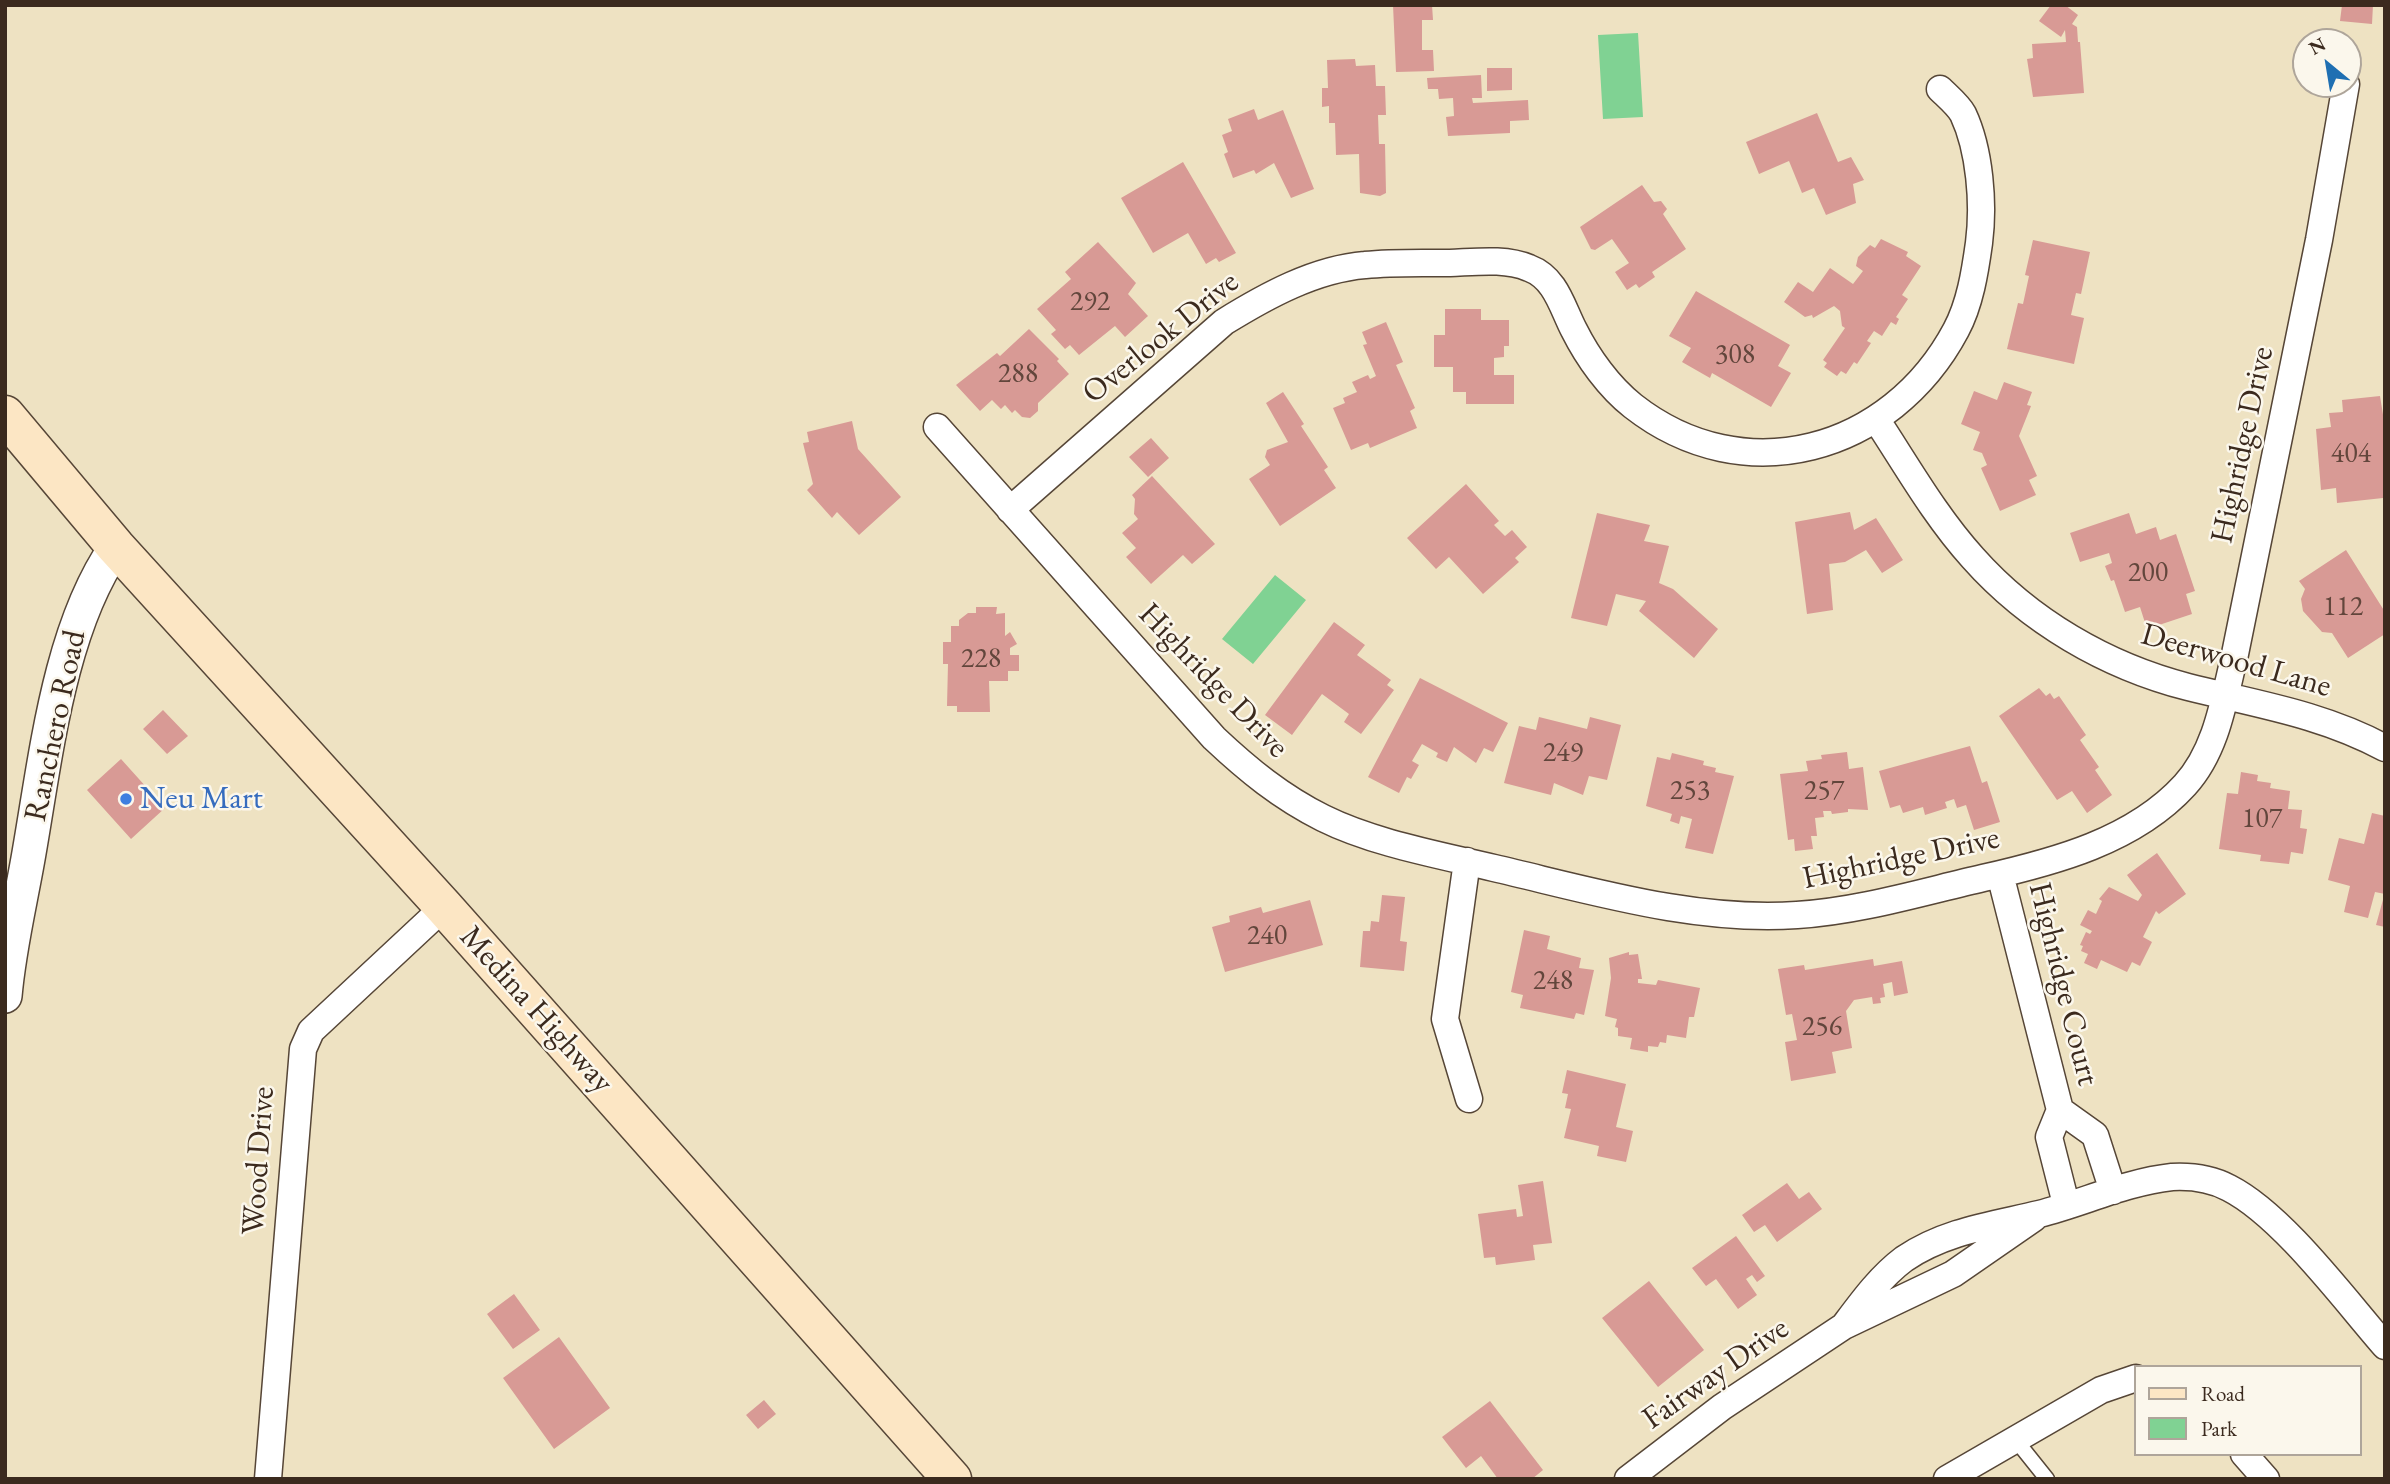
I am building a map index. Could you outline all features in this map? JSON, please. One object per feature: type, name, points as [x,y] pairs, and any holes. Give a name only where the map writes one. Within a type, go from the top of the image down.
[{"type":"main road","name":"Medina Highway","points":[[5,415],[116,547],[444,906],[952,1479]]},
{"type":"street","name":"Overlook Drive","points":[[1010,510],[1224,322],[1264,297],[1308,279],[1363,265],[1497,261],[1528,267],[1545,276],[1598,370],[1632,406],[1675,432],[1724,450],[1776,454],[1831,443],[1876,419],[1924,377],[1957,329],[1975,277],[1981,229],[1973,144],[1962,112],[1940,89]]},
{"type":"street","name":"Highridge Drive","points":[[937,427],[1214,738],[1264,785],[1325,819],[1391,842],[1665,906],[1731,915],[1797,915],[1856,908],[2000,874],[2096,845],[2125,832],[2151,813],[2184,786],[2204,760],[2225,695],[2319,240],[2344,98]]},
{"type":"street","name":"Deerwood Lane","points":[[1876,419],[1941,517],[1972,557],[2009,594],[2053,628],[2104,656],[2187,687],[2305,714],[2385,748]]},
{"type":"street","name":"Ranchero Road","points":[[5,996],[44,766],[72,637],[96,575],[116,547]]},
{"type":"street","points":[[1467,861],[1445,1019],[1469,1099]]},
{"type":"street","name":"Highridge Court","points":[[2000,874],[2060,1110],[2049,1137],[2066,1204]]},
{"type":"street","name":"Wood Drive","points":[[268,1479],[303,1049],[311,1031],[444,906]]},
{"type":"street","name":"Highridge Court","points":[[2060,1110],[2095,1135],[2113,1191]]},
{"type":"street","name":"Fairway Drive","points":[[1844,1326],[1865,1297],[1905,1259],[1932,1244],[1985,1223],[2041,1213],[2113,1191],[2172,1177],[2203,1178],[2228,1187],[2276,1223],[2385,1346]]},
{"type":"street","name":"Fairway Drive","points":[[1628,1479],[1722,1407],[1844,1326],[1953,1274],[2041,1213]]},
{"type":"street","points":[[1947,1479],[2101,1390],[2134,1379]]},
{"type":"street","points":[[2247,1456],[2266,1479]]},
{"type":"lane","points":[[2015,1440],[2047,1479]]},
{"type":"green space","points":[[1638,33],[1643,117],[1603,119],[1598,35]]},
{"type":"green space","points":[[1275,575],[1306,600],[1253,664],[1222,639]]},
{"type":"building","points":[[1393,5],[1432,5],[1433,20],[1422,20],[1422,50],[1433,50],[1434,71],[1396,72]]},
{"type":"building","points":[[2051,5],[2065,5],[2078,15],[2072,24],[2077,27],[2080,42],[2084,93],[2033,97],[2027,59],[2033,58],[2032,44],[2066,42],[2065,30],[2061,37],[2039,21]]},
{"type":"building","points":[[2342,5],[2373,5],[2372,24],[2340,21]]},
{"type":"building","points":[[1355,59],[1356,66],[1375,65],[1376,86],[1385,86],[1386,115],[1378,115],[1379,144],[1385,144],[1386,193],[1380,196],[1360,193],[1359,154],[1336,155],[1335,123],[1329,123],[1329,106],[1322,107],[1322,88],[1328,88],[1327,60]]},
{"type":"building","points":[[1487,68],[1512,68],[1512,90],[1487,91]]},
{"type":"building","points":[[1481,75],[1482,98],[1472,98],[1473,103],[1528,100],[1529,120],[1510,121],[1510,133],[1448,136],[1446,117],[1454,116],[1453,98],[1439,99],[1438,89],[1428,89],[1427,78]]},
{"type":"building","points":[[1254,109],[1258,120],[1283,110],[1314,189],[1291,198],[1274,163],[1256,174],[1254,170],[1233,178],[1224,154],[1228,152],[1222,135],[1232,131],[1228,119]]},
{"type":"building","points":[[1817,113],[1838,162],[1851,157],[1864,180],[1853,184],[1856,203],[1826,215],[1814,188],[1802,193],[1789,161],[1759,174],[1746,142]]},
{"type":"building","points":[[1183,162],[1236,253],[1219,262],[1216,258],[1206,264],[1188,233],[1153,253],[1121,198]]},
{"type":"building","points":[[1642,185],[1654,202],[1661,201],[1667,209],[1663,214],[1686,249],[1652,272],[1655,277],[1639,288],[1636,284],[1627,290],[1615,272],[1629,263],[1612,239],[1595,250],[1591,249],[1580,227]]},
{"type":"building","points":[[1881,239],[1908,252],[1906,256],[1921,266],[1902,295],[1908,299],[1896,317],[1899,319],[1896,325],[1891,322],[1882,336],[1874,331],[1867,341],[1871,343],[1857,364],[1854,362],[1846,374],[1841,371],[1837,376],[1824,367],[1827,363],[1823,360],[1845,328],[1842,326],[1840,311],[1834,306],[1813,318],[1812,315],[1805,317],[1784,302],[1798,282],[1813,292],[1830,268],[1853,284],[1863,271],[1856,266],[1858,257],[1870,245],[1875,248]]},
{"type":"building","points":[[2033,240],[2090,252],[2081,294],[2076,293],[2071,315],[2084,318],[2074,364],[2007,349],[2018,303],[2023,304],[2029,276],[2025,275]]},
{"type":"building","points":[[1098,242],[1136,283],[1128,294],[1148,316],[1125,337],[1115,326],[1079,355],[1070,345],[1065,349],[1051,334],[1056,330],[1037,309],[1071,279],[1065,272]]},
{"type":"building","points":[[1696,291],[1790,345],[1778,366],[1791,373],[1771,407],[1712,373],[1710,378],[1682,362],[1691,348],[1669,336]]},
{"type":"building","points":[[1445,309],[1481,309],[1481,320],[1509,320],[1509,346],[1504,346],[1504,357],[1494,358],[1494,375],[1514,375],[1514,404],[1466,404],[1466,392],[1453,392],[1453,367],[1434,367],[1434,335],[1445,335]]},
{"type":"building","points":[[1386,322],[1403,362],[1396,365],[1415,408],[1410,411],[1417,428],[1370,448],[1368,443],[1351,450],[1333,408],[1345,403],[1343,398],[1357,392],[1352,382],[1368,375],[1370,379],[1376,376],[1363,345],[1367,344],[1362,332]]},
{"type":"building","points":[[1029,329],[1059,359],[1057,361],[1069,374],[1038,403],[1038,411],[1030,418],[1022,417],[1015,410],[1012,413],[1005,405],[1001,409],[992,400],[980,411],[956,385],[997,353],[1000,356]]},
{"type":"building","points":[[2004,382],[2032,392],[2027,405],[2031,406],[2019,436],[2037,476],[2029,480],[2036,495],[2000,511],[1981,468],[1987,465],[1982,453],[1973,450],[1980,432],[1961,424],[1974,391],[1997,400]]},
{"type":"building","points":[[1283,392],[1328,467],[1324,470],[1336,488],[1280,526],[1249,479],[1270,465],[1265,457],[1267,450],[1288,442],[1266,403]]},
{"type":"building","points":[[2380,396],[2385,427],[2383,498],[2337,503],[2336,488],[2321,490],[2316,429],[2331,427],[2329,413],[2343,412],[2342,400]]},
{"type":"building","points":[[852,421],[858,449],[901,497],[859,535],[837,512],[832,518],[807,490],[813,484],[803,443],[809,442],[807,432]]},
{"type":"building","points":[[1151,438],[1169,458],[1148,477],[1129,457]]},
{"type":"building","points":[[1152,476],[1215,544],[1192,564],[1183,555],[1151,584],[1126,557],[1136,548],[1122,533],[1138,519],[1134,514],[1135,499],[1132,495]]},
{"type":"building","points":[[1466,484],[1499,521],[1494,525],[1505,536],[1512,530],[1527,547],[1515,558],[1519,562],[1483,594],[1449,557],[1436,569],[1407,538]]},
{"type":"building","points":[[1850,512],[1854,530],[1876,518],[1903,560],[1882,573],[1866,550],[1845,562],[1829,564],[1833,610],[1807,614],[1795,522]]},
{"type":"building","points":[[1597,513],[1650,525],[1644,541],[1669,546],[1659,583],[1673,589],[1718,629],[1694,658],[1639,611],[1646,601],[1616,594],[1607,626],[1571,618]]},
{"type":"building","points":[[2129,513],[2136,534],[2156,527],[2160,540],[2176,534],[2195,591],[2186,594],[2192,614],[2147,629],[2140,607],[2125,612],[2114,580],[2111,581],[2105,566],[2112,563],[2109,553],[2080,562],[2070,533]]},
{"type":"building","points":[[2346,550],[2385,612],[2385,634],[2348,658],[2332,633],[2322,632],[2303,611],[2301,599],[2305,589],[2299,581]]},
{"type":"building","points":[[976,607],[997,607],[996,614],[1005,613],[1005,636],[1010,632],[1017,644],[1010,648],[1010,655],[1019,655],[1019,671],[1008,671],[1008,681],[989,681],[990,712],[957,712],[957,706],[947,706],[948,664],[943,664],[943,642],[951,642],[951,626],[959,626],[959,620],[968,613],[976,613]]},
{"type":"building","points":[[1334,622],[1365,645],[1357,655],[1391,680],[1387,685],[1394,690],[1361,734],[1344,722],[1349,714],[1322,694],[1292,735],[1265,715]]},
{"type":"building","points":[[1420,678],[1508,723],[1493,752],[1484,748],[1476,763],[1454,747],[1447,762],[1436,757],[1438,753],[1422,744],[1412,761],[1419,765],[1411,779],[1407,777],[1399,793],[1368,777]]},
{"type":"building","points":[[2039,688],[2046,696],[2050,693],[2054,699],[2059,696],[2086,735],[2080,740],[2099,767],[2095,770],[2112,795],[2087,813],[2072,791],[2057,800],[1999,716]]},
{"type":"building","points":[[163,710],[188,736],[167,754],[143,729]]},
{"type":"building","points":[[1539,717],[1587,729],[1590,717],[1621,725],[1607,780],[1589,776],[1583,795],[1554,783],[1551,795],[1504,783],[1519,726],[1536,730]]},
{"type":"building","points":[[1970,746],[1982,783],[1987,781],[2000,822],[1974,830],[1966,805],[1957,808],[1954,799],[1945,802],[1947,808],[1925,815],[1923,807],[1903,813],[1900,805],[1890,808],[1879,771]]},
{"type":"building","points":[[1847,752],[1849,769],[1863,767],[1868,810],[1848,809],[1848,812],[1832,814],[1831,811],[1823,811],[1824,817],[1815,818],[1817,836],[1811,836],[1813,849],[1795,851],[1794,839],[1788,840],[1780,774],[1808,771],[1806,761],[1822,759],[1821,755]]},
{"type":"building","points":[[1672,753],[1704,761],[1703,765],[1716,768],[1715,772],[1734,776],[1713,854],[1685,848],[1692,819],[1681,816],[1679,824],[1670,821],[1672,814],[1646,806],[1657,757],[1670,760]]},
{"type":"building","name":"Neu Mart","points":[[121,759],[165,808],[131,839],[87,790]]},
{"type":"building","points":[[2241,772],[2258,775],[2257,781],[2271,783],[2270,788],[2290,791],[2288,809],[2302,810],[2300,828],[2307,829],[2303,854],[2291,852],[2289,864],[2260,861],[2261,855],[2219,849],[2227,793],[2238,794]]},
{"type":"building","points":[[2372,813],[2385,816],[2385,894],[2375,892],[2368,918],[2344,912],[2350,886],[2328,880],[2339,838],[2364,844]]},
{"type":"building","points":[[2157,853],[2186,894],[2159,914],[2156,911],[2143,937],[2152,942],[2140,966],[2132,962],[2127,972],[2101,960],[2097,969],[2084,963],[2088,954],[2081,951],[2083,946],[2080,945],[2086,932],[2090,934],[2092,931],[2080,925],[2088,910],[2096,914],[2102,901],[2099,899],[2109,887],[2138,901],[2142,895],[2127,875]]},
{"type":"building","points":[[1382,895],[1405,897],[1400,941],[1407,942],[1404,971],[1360,967],[1363,931],[1370,931],[1371,921],[1379,922]]},
{"type":"building","points":[[2385,896],[2385,927],[2376,925]]},
{"type":"building","points":[[1310,900],[1323,945],[1225,972],[1212,927],[1230,922],[1229,916],[1261,907],[1263,913]]},
{"type":"building","points":[[1524,930],[1550,936],[1547,949],[1581,958],[1579,968],[1594,970],[1584,1015],[1576,1013],[1574,1019],[1520,1008],[1523,995],[1511,992]]},
{"type":"building","points":[[1629,952],[1629,955],[1638,954],[1642,979],[1638,979],[1638,983],[1656,985],[1658,980],[1700,988],[1694,1017],[1689,1017],[1686,1038],[1667,1035],[1666,1043],[1660,1042],[1658,1047],[1648,1046],[1648,1052],[1630,1049],[1632,1038],[1618,1036],[1618,1028],[1615,1027],[1617,1019],[1605,1016],[1611,978],[1609,958]]},
{"type":"building","points":[[1873,959],[1874,966],[1902,961],[1908,993],[1894,996],[1892,982],[1883,984],[1885,997],[1880,998],[1881,1003],[1873,1004],[1872,997],[1854,1000],[1846,1011],[1852,1048],[1832,1052],[1836,1073],[1791,1081],[1785,1042],[1797,1040],[1792,1014],[1786,1015],[1778,969],[1804,965],[1805,970]]},
{"type":"building","points":[[1567,1070],[1626,1084],[1616,1127],[1633,1131],[1626,1162],[1597,1156],[1599,1146],[1564,1138],[1571,1109],[1565,1108],[1568,1094],[1562,1093]]},
{"type":"building","points":[[1543,1181],[1552,1243],[1533,1245],[1535,1260],[1496,1265],[1495,1257],[1484,1258],[1478,1214],[1516,1209],[1517,1217],[1523,1216],[1518,1185]]},
{"type":"building","points":[[1787,1183],[1799,1199],[1809,1192],[1822,1209],[1777,1242],[1765,1225],[1754,1232],[1742,1215]]},
{"type":"building","points":[[1736,1236],[1765,1276],[1757,1282],[1752,1275],[1746,1279],[1757,1295],[1738,1309],[1716,1279],[1706,1286],[1692,1268]]},
{"type":"building","points":[[1649,1281],[1704,1350],[1658,1387],[1602,1318]]},
{"type":"building","points":[[514,1294],[540,1330],[513,1349],[487,1314]]},
{"type":"building","points":[[559,1337],[610,1408],[554,1449],[503,1378]]},
{"type":"building","points":[[764,1400],[776,1414],[758,1429],[746,1415]]},
{"type":"building","points":[[1490,1401],[1543,1470],[1532,1479],[1498,1479],[1481,1456],[1466,1468],[1442,1437]]},
{"type":"place","name":"Neu Mart","points":[[126,799]]}]
